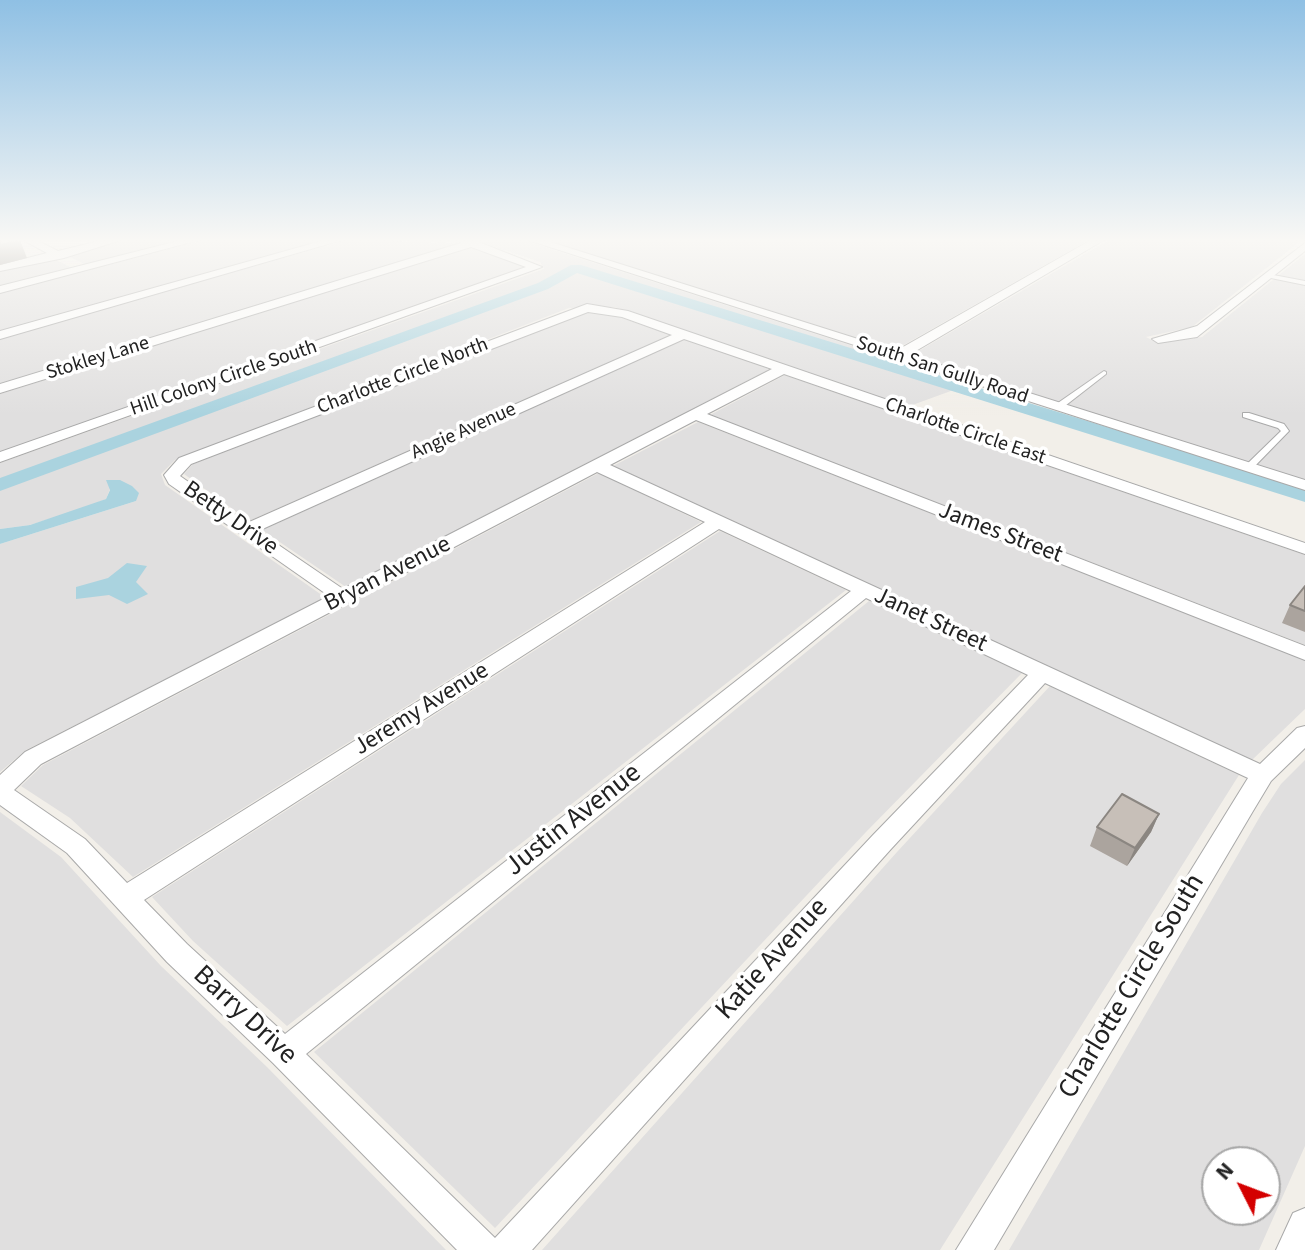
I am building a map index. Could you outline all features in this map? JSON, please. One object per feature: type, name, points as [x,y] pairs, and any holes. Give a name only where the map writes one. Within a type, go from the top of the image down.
[{"type":"street","points":[[0,335],[130,298]]},
{"type":"street","name":"Stokley Lane","points":[[0,389],[286,298]]},
{"type":"street","name":"Hill Colony Circle South","points":[[0,457],[448,298]]},
{"type":"street","name":"South San Gully Road","points":[[716,298],[1305,485]]},
{"type":"street","points":[[897,356],[997,298]]},
{"type":"street","points":[[1158,339],[1193,334],[1239,298]]},
{"type":"street","name":"Charlotte Circle North","points":[[273,427],[575,310],[599,308],[624,314]]},
{"type":"street","name":"Charlotte Circle East","points":[[624,314],[1305,549]]},
{"type":"street","name":"Angie Avenue","points":[[245,530],[683,335]]},
{"type":"street","name":"Bryan Avenue","points":[[0,790],[33,758],[783,369]]},
{"type":"street","name":"James Street","points":[[696,415],[1305,653]]},
{"type":"street","name":"Betty Drive","points":[[273,427],[185,461],[172,475],[175,481],[344,598]]},
{"type":"street","name":"Janet Street","points":[[598,466],[1263,775]]},
{"type":"street","name":"Jeremy Avenue","points":[[126,897],[718,522]]},
{"type":"street","name":"Justin Avenue","points":[[284,1053],[864,590]]},
{"type":"street","name":"Katie Avenue","points":[[508,1250],[882,842],[1042,673]]},
{"type":"street","name":"Charlotte Circle South","points":[[974,1250],[1263,775],[1305,734]]},
{"type":"street","name":"Barry Drive","points":[[0,790],[55,828],[126,897],[177,953],[284,1053],[482,1250]]},
{"type":"street","points":[[1294,1250],[1305,1225]]},
{"type":"lane","points":[[1058,407],[1104,373]]},
{"type":"lane","points":[[1246,415],[1281,426],[1285,431],[1248,468]]},
{"type":"shaded area","points":[[0,298],[117,298],[0,331]]},
{"type":"shaded area","points":[[140,298],[282,298],[0,385],[0,338]]},
{"type":"shaded area","points":[[304,298],[444,298],[0,452],[0,394]]},
{"type":"shaded area","points":[[462,298],[705,298],[1006,395],[970,384],[907,407],[614,307],[569,308],[175,460],[161,474],[165,485],[326,598],[26,750],[0,772],[0,544],[136,501],[110,489],[106,499],[87,507],[30,525],[0,529],[0,463]]},
{"type":"shaded area","points":[[727,298],[986,298],[893,351]]},
{"type":"shaded area","points":[[1009,298],[1228,298],[1192,327],[1146,337],[1158,343],[1202,337],[1250,298],[1305,298],[1305,480],[910,356]]},
{"type":"shaded area","points":[[590,311],[605,312],[671,335],[249,521],[184,474],[193,464]]},
{"type":"shaded area","points":[[685,339],[770,369],[346,587],[262,530]]},
{"type":"shaded area","points":[[785,375],[1305,555],[1305,645],[710,415]]},
{"type":"shaded area","points":[[698,422],[1305,660],[1305,709],[1252,760],[613,466]]},
{"type":"shaded area","points":[[599,473],[701,522],[133,877],[70,818],[21,786],[43,765]]},
{"type":"shaded area","points":[[720,531],[846,590],[287,1026],[193,941],[152,897]]},
{"type":"shaded area","points":[[869,601],[1022,673],[866,832],[495,1228],[314,1052]]},
{"type":"shaded area","points":[[1050,686],[1239,775],[940,1250],[542,1250],[897,852]]},
{"type":"shaded area","points":[[1305,760],[1305,1146],[1281,1200],[1281,1146],[1201,1146],[1201,1226],[1270,1226],[1259,1250],[1009,1250],[1281,784]]},
{"type":"shaded area","points":[[0,812],[61,857],[161,966],[267,1067],[446,1250],[0,1250]]},
{"type":"water","points":[[106,480],[120,480],[132,486],[139,493],[136,501],[0,544],[0,529],[30,525],[106,499],[110,490]]},
{"type":"water","points":[[127,563],[147,566],[136,582],[148,594],[127,604],[109,595],[76,599],[76,587],[108,578]]},
{"type":"building","points":[[1305,586],[1305,611],[1290,605]]},
{"type":"building","points":[[1122,794],[1159,814],[1135,848],[1097,827]]},
{"type":"waterway","points":[[0,485],[509,298]]},
{"type":"waterway","points":[[673,298],[1305,495]]}]
